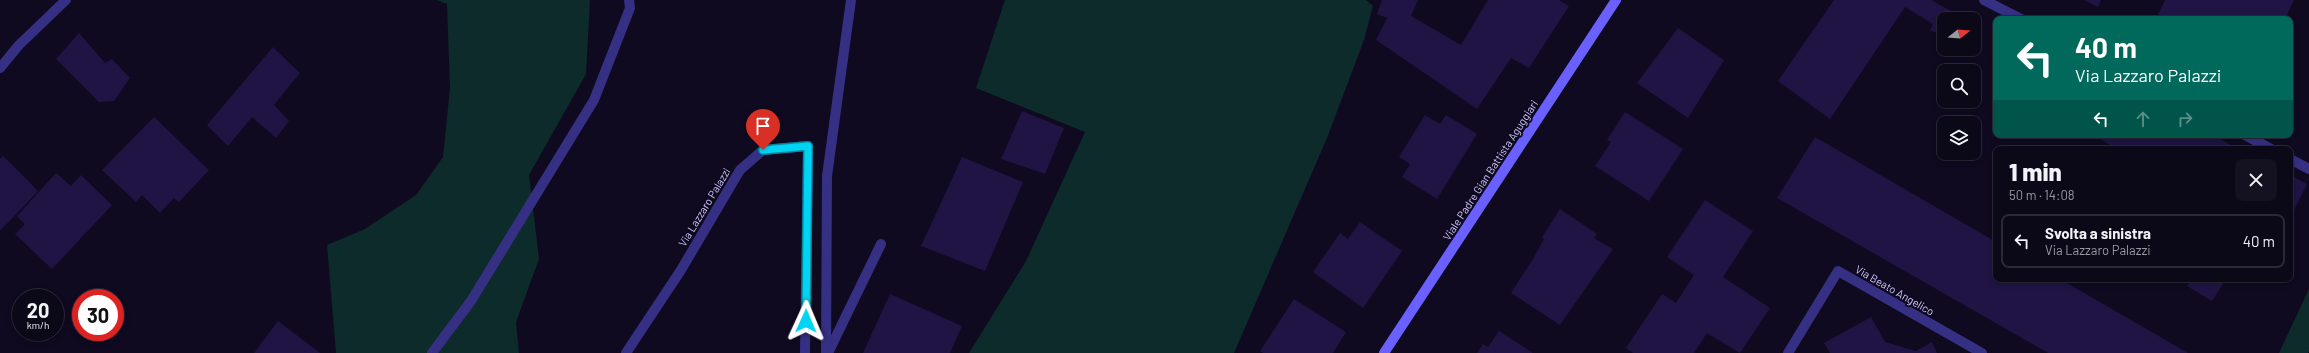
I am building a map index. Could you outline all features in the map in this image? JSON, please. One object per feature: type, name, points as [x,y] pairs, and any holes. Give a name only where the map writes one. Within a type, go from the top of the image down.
[{"type":"main road","name":"Viale Padre Gian Battista Aguggiari","points":[[1384,353],[1616,0]]},
{"type":"street","points":[[0,68],[19,45],[66,0]]},
{"type":"street","points":[[432,353],[471,301],[594,100],[630,8],[628,0]]},
{"type":"street","points":[[827,353],[827,176],[851,0]]},
{"type":"street","points":[[1984,0],[2015,16]]},
{"type":"street","points":[[2251,138],[2265,146]]},
{"type":"street","name":"Via Lazzaro Palazzi","points":[[626,353],[681,270],[740,170],[763,150],[808,146],[805,353]]},
{"type":"street","points":[[2293,161],[2309,169]]},
{"type":"street","points":[[827,353],[881,244]]},
{"type":"street","name":"Via Beato Angelico","points":[[1788,353],[1838,272],[1982,353]]},
{"type":"green space","points":[[437,0],[590,0],[586,74],[529,175],[539,259],[516,322],[519,353],[336,353],[327,245],[365,229],[416,195],[443,157],[450,88],[447,4]]},
{"type":"green space","points":[[1005,0],[1366,0],[1373,6],[1364,40],[1327,138],[1234,353],[969,353],[1026,261],[1085,132],[976,88]]},
{"type":"green space","points":[[2309,289],[2309,351],[2308,353],[2279,353]]},
{"type":"building","points":[[1382,0],[1418,0],[1411,16],[1461,45],[1488,0],[1559,0],[1569,6],[1529,68],[1511,58],[1477,109],[1376,40],[1387,18],[1377,14]]},
{"type":"building","points":[[1834,0],[1931,0],[1953,12],[1937,12],[1937,33],[1930,30],[1933,24],[1905,7],[1830,119],[1778,81]]},
{"type":"building","points":[[2084,0],[2101,0],[2098,7]]},
{"type":"building","points":[[2165,0],[2294,0],[2286,16],[2157,16]]},
{"type":"building","points":[[1678,28],[1724,60],[1688,118],[1637,83]]},
{"type":"building","points":[[79,33],[105,63],[112,59],[130,78],[114,101],[99,102],[56,59]]},
{"type":"building","points":[[273,47],[300,73],[274,105],[289,121],[276,138],[252,117],[228,146],[207,125]]},
{"type":"building","points":[[1022,111],[1064,128],[1045,174],[1001,159]]},
{"type":"building","points":[[1625,112],[1683,149],[1649,201],[1595,166],[1611,142],[1607,140]]},
{"type":"building","points":[[1425,115],[1440,124],[1446,115],[1477,134],[1437,199],[1402,177],[1410,164],[1399,157]]},
{"type":"building","points":[[154,117],[209,170],[179,202],[174,198],[160,213],[142,195],[136,202],[102,170]]},
{"type":"building","points":[[1815,137],[1993,240],[1993,282],[2065,282],[2188,353],[2048,353],[1777,198]]},
{"type":"building","points":[[2098,138],[2218,138],[2233,146],[2112,146]]},
{"type":"building","points":[[3,156],[38,191],[0,231],[0,159]]},
{"type":"building","points":[[962,157],[1023,182],[985,271],[921,246]]},
{"type":"building","points":[[56,173],[71,186],[81,175],[112,205],[52,269],[15,234],[25,224],[17,216]]},
{"type":"building","points":[[2293,177],[2307,184],[2293,212]]},
{"type":"building","points":[[1705,200],[1753,231],[1723,277],[1770,308],[1740,353],[1707,333],[1694,353],[1633,353],[1626,348],[1662,294],[1676,303],[1694,275],[1667,257]]},
{"type":"building","points":[[1560,209],[1597,234],[1594,238],[1613,249],[1560,325],[1511,293],[1533,259],[1544,239],[1542,237]]},
{"type":"building","points":[[1360,222],[1402,251],[1363,308],[1313,272],[1340,233],[1348,239]]},
{"type":"building","points":[[2190,282],[2224,282],[2212,301],[2187,286]]},
{"type":"building","points":[[890,294],[962,326],[950,353],[863,353]]},
{"type":"building","points":[[1294,299],[1346,332],[1333,353],[1263,353],[1260,351]]},
{"type":"building","points":[[1871,317],[1885,342],[1916,351],[1932,342],[1937,353],[1830,353],[1824,343]]},
{"type":"building","points":[[278,321],[320,353],[254,353]]},
{"type":"building","points":[[1499,331],[1533,353],[1477,353],[1483,344],[1488,347]]},
{"type":"route","points":[[763,150],[808,146],[806,321]]}]
